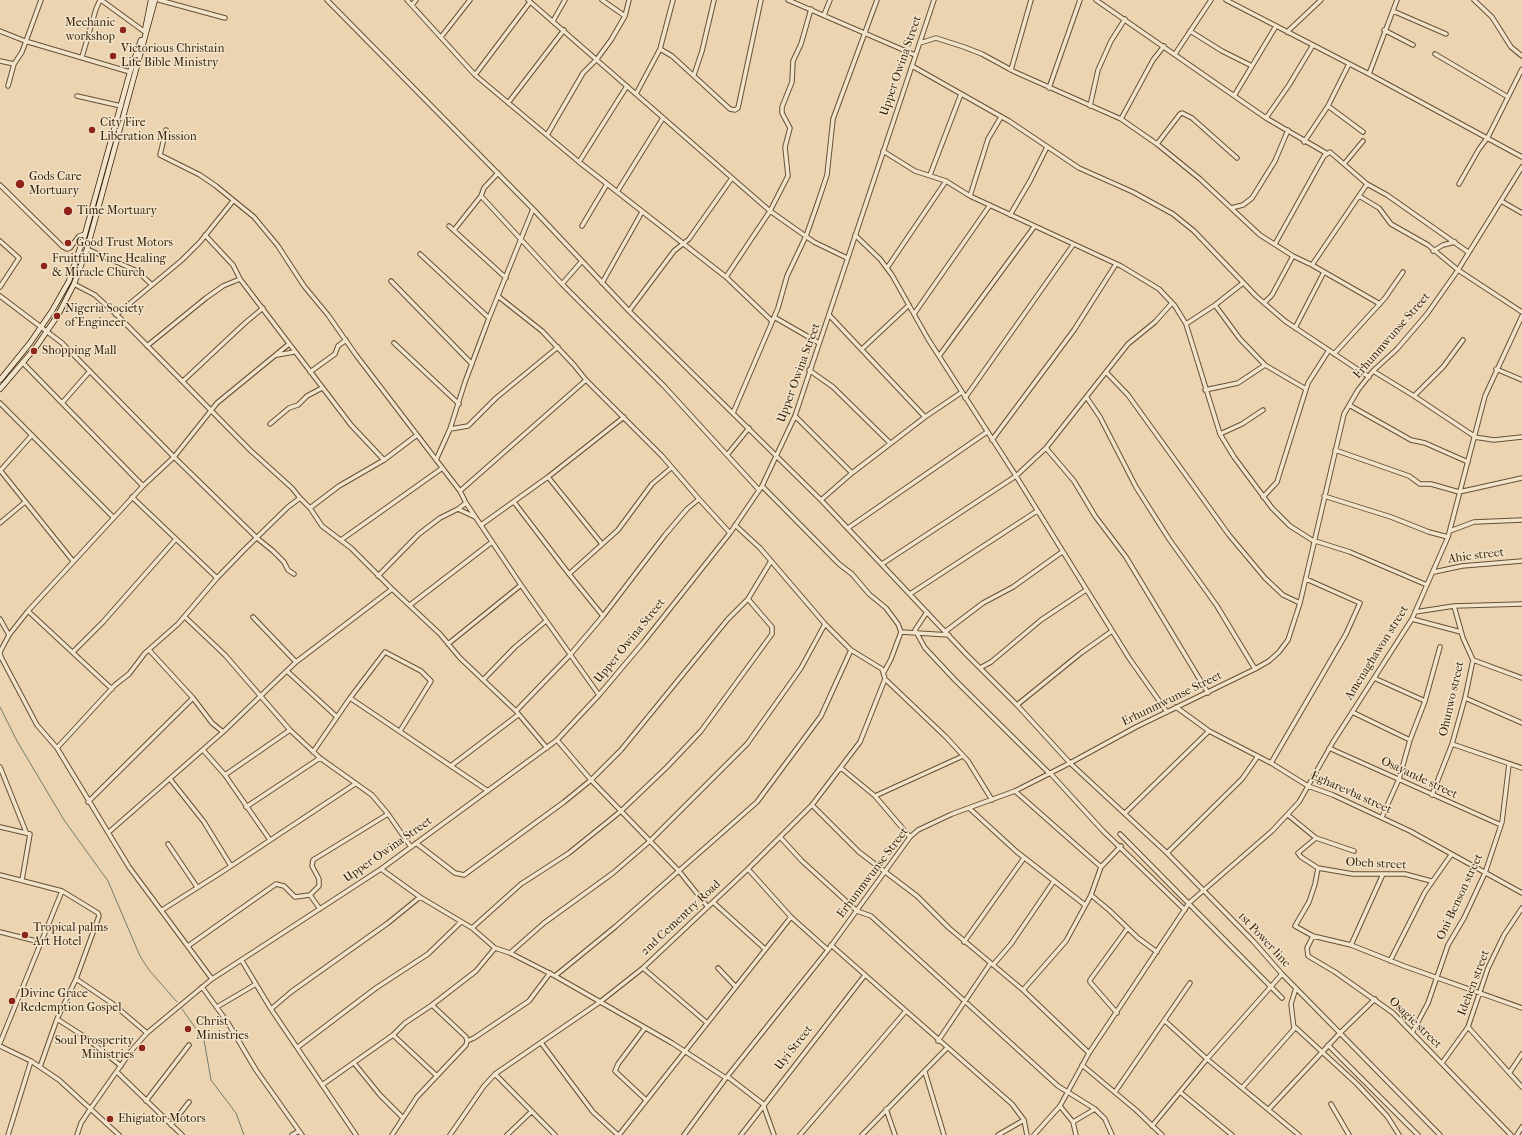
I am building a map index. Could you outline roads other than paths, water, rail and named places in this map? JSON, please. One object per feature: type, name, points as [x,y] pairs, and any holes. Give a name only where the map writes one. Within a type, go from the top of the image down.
[{"type":"main road","points":[[0,380],[18,359],[41,327],[69,281],[85,234],[130,72],[145,32],[145,23],[151,0]]},
{"type":"main road","points":[[0,389],[24,363],[47,331],[58,315],[74,284],[87,249],[155,0]]},
{"type":"street","points":[[8,86],[14,64],[22,52],[41,0]]},
{"type":"street","points":[[82,57],[96,9],[101,0],[145,32]]},
{"type":"street","points":[[159,0],[226,18]]},
{"type":"street","name":"1st Power line","points":[[327,0],[533,209],[629,311],[777,455],[821,500],[1017,705],[1070,763],[1167,854],[1440,1135]]},
{"type":"street","points":[[407,0],[475,75],[508,104],[682,244],[726,277],[773,319],[818,343]]},
{"type":"street","points":[[412,5],[416,0]]},
{"type":"street","points":[[440,37],[470,0]]},
{"type":"street","points":[[553,21],[565,0]]},
{"type":"street","points":[[602,0],[624,16]]},
{"type":"street","points":[[546,135],[583,73],[597,59],[611,40],[624,16],[629,0]]},
{"type":"street","points":[[636,94],[647,77],[660,49],[673,0]]},
{"type":"street","points":[[694,75],[702,51],[714,0]]},
{"type":"street","points":[[660,49],[672,56],[730,109],[735,110],[738,108],[761,0]]},
{"type":"street","points":[[788,0],[915,55]]},
{"type":"street","points":[[824,15],[830,0]]},
{"type":"street","points":[[734,413],[773,319],[787,276],[806,236],[827,175],[833,119],[877,0]]},
{"type":"street","name":"Upper Owina Street","points":[[77,1135],[81,1123],[91,1108],[147,1033],[202,987],[381,869],[557,740],[599,695],[730,533],[734,525],[761,488],[795,416],[818,343],[830,316],[847,258],[934,0]]},
{"type":"street","points":[[1011,70],[1031,0]]},
{"type":"street","points":[[1049,88],[1080,0]]},
{"type":"street","points":[[1096,0],[1266,118],[1288,130],[1304,142],[1326,153],[1332,153],[1367,184],[1468,252]]},
{"type":"street","points":[[1175,54],[1211,0]]},
{"type":"street","points":[[1226,0],[1488,137],[1522,157]]},
{"type":"street","points":[[1235,5],[1237,0]]},
{"type":"street","points":[[1313,0],[1317,4]]},
{"type":"street","points":[[1287,32],[1321,0]]},
{"type":"street","points":[[1369,74],[1384,30],[1397,0]]},
{"type":"street","points":[[1474,0],[1492,17],[1511,47],[1522,56]]},
{"type":"street","points":[[475,75],[529,1],[770,211],[806,236],[847,258]]},
{"type":"street","points":[[726,277],[770,211],[788,176],[785,147],[790,128],[782,113],[782,107],[792,82],[793,61],[801,44],[811,9]]},
{"type":"street","points":[[1393,11],[1446,34]]},
{"type":"street","points":[[1090,106],[1098,70],[1111,41],[1124,19]]},
{"type":"street","points":[[1234,96],[1276,26]]},
{"type":"street","points":[[508,104],[564,30]]},
{"type":"street","points":[[1384,30],[1413,45]]},
{"type":"street","points":[[0,31],[25,41],[130,72]]},
{"type":"street","points":[[1190,31],[1222,51],[1252,66]]},
{"type":"street","points":[[919,43],[936,38],[945,40],[982,54],[1049,88],[1121,119],[1158,144],[1200,179],[1260,235],[1293,256],[1312,265],[1380,304]]},
{"type":"street","points":[[1266,118],[1290,85],[1313,45]]},
{"type":"street","points":[[1121,119],[1153,60],[1164,46]]},
{"type":"street","points":[[1435,54],[1508,97]]},
{"type":"street","points":[[0,61],[14,64]]},
{"type":"street","points":[[1304,142],[1328,106],[1349,64]]},
{"type":"street","points":[[912,66],[1002,117],[1079,168],[1133,192],[1173,214],[1194,231],[1264,303],[1295,328],[1369,376]]},
{"type":"street","points":[[1459,184],[1479,149],[1488,137],[1522,69]]},
{"type":"street","points":[[579,162],[627,86]]},
{"type":"street","points":[[930,175],[961,94]]},
{"type":"street","points":[[76,96],[121,106]]},
{"type":"street","points":[[1328,106],[1363,132]]},
{"type":"street","points":[[1158,144],[1182,113],[1192,118],[1237,158]]},
{"type":"street","points":[[970,196],[988,139],[1002,117]]},
{"type":"street","points":[[617,192],[663,118]]},
{"type":"street","points":[[166,130],[160,155],[200,175],[233,200],[254,217],[278,246],[304,286],[328,315],[442,469],[460,491],[466,503],[520,585],[599,695]]},
{"type":"street","points":[[1231,208],[1243,205],[1252,198],[1275,161],[1288,130]]},
{"type":"street","points":[[1344,164],[1363,141]]},
{"type":"street","points":[[1010,215],[1030,181],[1047,147]]},
{"type":"street","points":[[883,150],[916,171],[946,182],[990,206],[1116,264],[1159,289],[1172,303],[1186,324],[1195,350],[1205,390],[1220,434],[1234,457],[1263,497],[1290,526],[1315,541],[1350,552],[1427,585]]},
{"type":"street","points":[[1275,244],[1326,153]]},
{"type":"street","name":"Erhunmwunse Street","points":[[684,1135],[828,950],[910,837],[922,827],[1015,791],[1176,707],[1255,669],[1270,661],[1279,652],[1288,640],[1300,603],[1344,414],[1369,376],[1397,349],[1427,314],[1458,270],[1522,167]]},
{"type":"street","points":[[454,230],[481,196],[484,188],[498,173]]},
{"type":"street","points":[[629,311],[674,251],[689,239],[732,178]]},
{"type":"street","points":[[887,268],[946,182]]},
{"type":"street","points":[[582,226],[608,184]]},
{"type":"street","points":[[1312,265],[1367,184]]},
{"type":"street","points":[[0,185],[63,247],[67,249],[70,248],[79,236],[85,234]]},
{"type":"street","points":[[481,196],[562,284],[627,347],[727,455],[832,557],[852,574],[869,594],[886,608],[898,624],[901,632],[891,659],[884,672]]},
{"type":"street","points":[[1359,196],[1379,208],[1391,224],[1428,245],[1433,251],[1458,270],[1522,312]]},
{"type":"street","points":[[116,315],[182,260],[205,235],[233,200]]},
{"type":"street","points":[[1501,201],[1522,212]]},
{"type":"street","points":[[914,314],[990,206]]},
{"type":"street","points":[[436,460],[450,429],[465,382],[489,318],[499,297],[533,209]]},
{"type":"street","points":[[602,283],[642,212]]},
{"type":"street","points":[[449,226],[506,278]]},
{"type":"street","points":[[938,356],[1034,227]]},
{"type":"street","points":[[205,235],[233,265],[240,279],[351,425],[384,460]]},
{"type":"street","points":[[855,235],[880,259],[887,268],[938,356],[1016,476],[1112,631],[1167,712]]},
{"type":"street","points":[[0,241],[19,258],[0,287]]},
{"type":"street","points":[[1433,251],[1443,245],[1455,242]]},
{"type":"street","points":[[965,398],[1073,245]]},
{"type":"street","points":[[87,249],[137,271],[152,284]]},
{"type":"street","points":[[420,254],[489,318]]},
{"type":"street","points":[[1264,303],[1272,294],[1293,256]]},
{"type":"street","points":[[562,284],[582,262]]},
{"type":"street","points":[[992,440],[1070,336],[1116,264]]},
{"type":"street","points":[[1295,328],[1324,272]]},
{"type":"street","points":[[1334,354],[1380,304],[1403,272]]},
{"type":"street","points":[[147,346],[217,290],[240,279]]},
{"type":"street","points":[[391,281],[472,364]]},
{"type":"street","points":[[1186,324],[1216,305],[1243,283]]},
{"type":"street","points":[[74,284],[95,295],[116,315],[292,488],[310,508],[322,526],[341,540],[392,590],[410,605],[517,713],[547,748]]},
{"type":"street","points":[[0,296],[62,343],[174,457],[257,538],[273,551],[284,562],[288,570],[294,574]]},
{"type":"street","points":[[499,297],[542,331],[558,347],[586,380],[624,417],[687,484],[730,533]]},
{"type":"street","points":[[882,564],[1016,476],[1046,448],[1087,398],[1128,344],[1156,322],[1172,303]]},
{"type":"street","points":[[862,349],[909,305]]},
{"type":"street","points":[[1216,305],[1240,339],[1264,365],[1306,389]]},
{"type":"street","points":[[183,382],[245,323],[263,308]]},
{"type":"street","points":[[830,316],[925,417]]},
{"type":"street","name":"Amenaghawon street","points":[[1034,1135],[1060,1106],[1089,1053],[1189,903],[1272,831],[1288,815],[1308,786],[1329,748],[1412,619],[1434,572],[1450,531],[1485,396],[1496,369],[1522,316]]},
{"type":"street","points":[[310,372],[335,354],[338,346],[346,340]]},
{"type":"street","points":[[1414,396],[1443,367],[1463,340]]},
{"type":"street","points":[[394,343],[459,404]]},
{"type":"street","points":[[212,979],[129,867],[109,832],[88,802],[57,748],[37,725],[1,657],[2,647],[9,635],[28,611],[132,497],[174,457],[197,426],[212,411],[217,403],[289,344]]},
{"type":"street","points":[[450,429],[468,426],[496,398],[558,347]]},
{"type":"street","points":[[1263,497],[1277,482],[1306,389],[1328,350]]},
{"type":"street","points":[[276,356],[294,352]]},
{"type":"street","points":[[24,363],[143,486]]},
{"type":"street","points":[[1205,390],[1238,383],[1264,365]]},
{"type":"street","points":[[1496,369],[1522,380]]},
{"type":"street","points":[[810,370],[833,387],[890,443]]},
{"type":"street","points":[[62,403],[90,371]]},
{"type":"street","points":[[1106,372],[1128,395],[1238,546],[1265,578],[1282,595],[1300,603]]},
{"type":"street","points":[[1373,372],[1414,396],[1474,437],[1494,440],[1522,437]]},
{"type":"street","points":[[460,491],[586,380]]},
{"type":"street","points":[[270,424],[290,408],[298,405],[307,396],[322,388]]},
{"type":"street","points":[[821,500],[890,443],[962,392]]},
{"type":"street","points":[[1087,398],[1100,417],[1136,487],[1169,539],[1217,606],[1255,669]]},
{"type":"street","points":[[0,403],[114,517]]},
{"type":"street","points":[[1349,405],[1411,440],[1425,443],[1468,462]]},
{"type":"street","points":[[1220,434],[1242,424],[1263,410]]},
{"type":"street","points":[[795,416],[852,473]]},
{"type":"street","points":[[481,525],[548,477],[624,417]]},
{"type":"street","points":[[727,455],[749,428]]},
{"type":"street","points":[[848,528],[987,432]]},
{"type":"street","points":[[32,435],[0,470],[73,561]]},
{"type":"street","points":[[310,508],[339,486],[384,460],[417,435]]},
{"type":"street","points":[[1046,448],[1074,481],[1095,516],[1126,556],[1208,692]]},
{"type":"street","points":[[1335,450],[1409,476],[1420,484],[1431,484],[1459,492],[1522,478]]},
{"type":"street","points":[[569,574],[618,530],[652,484],[671,468]]},
{"type":"street","points":[[341,540],[442,469]]},
{"type":"street","points":[[548,477],[602,544]]},
{"type":"street","points":[[1324,496],[1391,517],[1429,532],[1448,537]]},
{"type":"street","points":[[132,497],[217,578]]},
{"type":"street","points":[[57,748],[112,689],[129,674],[149,650],[185,617],[217,578],[300,498]]},
{"type":"street","points":[[452,765],[517,713],[603,616],[687,508],[699,499]]},
{"type":"street","points":[[0,523],[26,502]]},
{"type":"street","points":[[514,502],[603,616]]},
{"type":"street","points":[[378,576],[419,534],[440,518],[466,503]]},
{"type":"street","points":[[458,509],[476,517]]},
{"type":"street","points":[[910,594],[1037,511]]},
{"type":"street","points":[[1450,531],[1474,522],[1522,520]]},
{"type":"street","points":[[734,525],[772,561],[825,624],[851,650],[880,667],[884,672],[885,679],[963,756],[980,778],[992,800]]},
{"type":"street","points":[[73,652],[103,622],[176,539]]},
{"type":"street","points":[[410,605],[492,542]]},
{"type":"street","points":[[901,632],[915,632],[927,635],[948,633],[983,603],[1012,587],[1062,552]]},
{"type":"street","points":[[416,843],[455,873],[464,876],[591,780],[621,750],[728,619],[748,599],[772,561]]},
{"type":"street","name":"Ahie street","points":[[1434,572],[1462,566],[1522,561]]},
{"type":"street","points":[[1271,762],[1346,634],[1360,603],[1306,579]]},
{"type":"street","points":[[448,644],[520,585]]},
{"type":"street","points":[[109,832],[223,732],[296,662],[392,590]]},
{"type":"street","points":[[980,668],[991,662],[1041,620],[1086,590]]},
{"type":"street","points":[[472,928],[521,884],[569,853],[622,811],[701,731],[772,634],[772,627],[748,599]]},
{"type":"street","points":[[1415,612],[1454,606],[1522,604]]},
{"type":"street","name":"Ohunwo street","points":[[1432,795],[1452,744],[1465,698],[1473,660],[1461,632],[1454,606]]},
{"type":"street","points":[[28,611],[112,689]]},
{"type":"street","points":[[927,612],[917,625],[915,632],[934,659],[1050,773],[1103,831],[1121,846],[1185,910]]},
{"type":"street","points":[[185,617],[225,655],[259,697],[313,752],[372,795],[388,814],[411,847]]},
{"type":"street","points":[[253,617],[296,662]]},
{"type":"street","points":[[0,619],[9,635]]},
{"type":"street","points":[[1412,619],[1461,632]]},
{"type":"street","points":[[483,680],[515,648],[546,621]]},
{"type":"street","points":[[510,952],[544,923],[613,872],[650,841],[747,744],[801,668],[825,624]]},
{"type":"street","points":[[1017,705],[1081,653],[1112,631]]},
{"type":"street","points":[[1382,817],[1399,779],[1410,740],[1425,701],[1440,647]]},
{"type":"street","points":[[149,650],[193,698],[206,717],[223,732]]},
{"type":"street","points":[[555,976],[615,927],[757,802],[821,716],[851,650]]},
{"type":"street","points":[[313,752],[350,698],[385,652],[421,671],[430,679],[431,683],[400,731]]},
{"type":"street","points":[[1473,660],[1522,678]]},
{"type":"street","points":[[287,671],[337,717]]},
{"type":"street","points":[[1374,678],[1425,701]]},
{"type":"street","name":"2nd Cementry Road","points":[[450,1135],[484,1086],[495,1074],[542,1044],[600,1002],[643,968],[707,906],[748,869],[812,804],[860,742],[885,679]]},
{"type":"street","points":[[88,802],[193,698]]},
{"type":"street","points":[[350,698],[452,765],[488,791]]},
{"type":"street","points":[[1465,698],[1522,723]]},
{"type":"street","name":"Egharevba street","points":[[1176,707],[1208,730],[1271,762],[1308,786],[1382,817],[1522,893]]},
{"type":"street","points":[[1352,712],[1410,740]]},
{"type":"street","points":[[225,775],[290,730]]},
{"type":"street","points":[[1124,813],[1208,730]]},
{"type":"street","points":[[557,740],[591,780],[679,871],[707,906]]},
{"type":"street","points":[[1452,744],[1522,768]]},
{"type":"street","name":"Osayande street","points":[[1329,748],[1501,825]]},
{"type":"street","points":[[203,750],[225,775],[270,840]]},
{"type":"street","points":[[875,796],[963,756]]},
{"type":"street","points":[[1167,854],[1237,784],[1258,756]]},
{"type":"street","points":[[246,807],[320,758]]},
{"type":"street","name":"Oni-Benson street","points":[[1412,1033],[1428,1003],[1448,945],[1464,918],[1485,873],[1501,825],[1509,764]]},
{"type":"street","points":[[0,767],[26,832]]},
{"type":"street","points":[[841,768],[875,796],[910,837]]},
{"type":"street","points":[[170,779],[204,822],[231,866]]},
{"type":"street","points":[[162,910],[355,784]]},
{"type":"street","points":[[1015,791],[1101,867]]},
{"type":"street","points":[[812,804],[859,852],[917,896],[964,942],[1023,990],[1089,1053]]},
{"type":"street","points":[[969,808],[1024,858],[1085,905]]},
{"type":"street","points":[[188,946],[276,884],[284,886],[295,897],[310,895],[318,886],[320,879],[312,866],[313,860],[388,814]]},
{"type":"street","points":[[1288,815],[1316,838],[1354,851]]},
{"type":"street","points":[[0,827],[26,832],[31,835],[22,880]]},
{"type":"street","points":[[1120,834],[1282,998]]},
{"type":"street","points":[[780,836],[802,861],[857,911],[871,916],[1067,1092],[1096,1109],[1105,1119],[1112,1135]]},
{"type":"street","name":"Obeh street","points":[[1316,838],[1298,853],[1301,858],[1318,868],[1353,874],[1405,874],[1432,881]]},
{"type":"street","points":[[168,844],[197,887]]},
{"type":"street","points":[[1023,990],[1066,941],[1091,895],[1101,867],[1121,846]]},
{"type":"street","points":[[1390,961],[1432,881],[1451,855]]},
{"type":"street","points":[[964,942],[1024,858]]},
{"type":"street","points":[[1318,868],[1309,902],[1295,926],[1313,936],[1351,945],[1479,994],[1522,1007]]},
{"type":"street","points":[[381,869],[420,897],[472,928],[495,948],[510,952],[550,973],[684,1051],[727,1078],[763,1104],[774,1135]]},
{"type":"street","points":[[748,869],[791,917],[828,950]]},
{"type":"street","points":[[0,874],[62,891],[95,910],[99,916],[76,979],[57,1019],[40,1067]]},
{"type":"street","points":[[1351,945],[1383,874]]},
{"type":"street","points":[[938,1041],[992,965],[1011,944],[1054,881]]},
{"type":"street","points":[[62,891],[40,942],[0,1045],[31,1061],[59,1080],[91,1108],[118,1135]]},
{"type":"street","points":[[310,895],[320,909]]},
{"type":"street","points":[[1091,895],[1109,910],[1127,929],[1157,952]]},
{"type":"street","points":[[271,1009],[291,992],[399,915],[420,897]]},
{"type":"street","points":[[713,902],[765,948]]},
{"type":"street","name":"Idehen street","points":[[1442,1063],[1468,1027],[1488,968],[1504,935],[1522,908]]},
{"type":"street","points":[[542,1044],[593,1112],[619,1135],[706,1022],[791,917]]},
{"type":"street","points":[[298,1047],[376,988],[428,954],[461,922]]},
{"type":"street","points":[[1117,1013],[1090,982],[1090,980],[1127,929]]},
{"type":"street","points":[[0,932],[40,942]]},
{"type":"street","name":"Osagie street","points":[[1313,936],[1307,948],[1308,956],[1393,1013],[1511,1135]]},
{"type":"street","points":[[831,945],[938,1041],[1012,1104],[1024,1120],[1027,1135]]},
{"type":"street","points":[[322,1085],[393,1035],[405,1023],[432,1005],[476,971],[495,948]]},
{"type":"street","points":[[242,961],[271,1009],[356,1135]]},
{"type":"street","points":[[643,968],[706,1022]]},
{"type":"street","points":[[718,968],[735,986]]},
{"type":"street","points":[[392,1135],[418,1097],[451,1059],[466,1045],[467,1041],[474,1038],[529,1001],[550,973]]},
{"type":"street","points":[[1152,1126],[1207,1059],[1282,974]]},
{"type":"street","name":"Uyi Street","points":[[741,1135],[763,1104],[865,975]]},
{"type":"street","points":[[76,979],[113,1004],[147,1033]]},
{"type":"street","points":[[1115,1092],[1190,983]]},
{"type":"street","points":[[217,1007],[256,984]]},
{"type":"street","points":[[202,987],[217,1007],[256,1070],[302,1135]]},
{"type":"street","points":[[1296,988],[1291,1010],[1295,1026],[1323,1051],[1378,1106],[1399,1135]]},
{"type":"street","points":[[1269,1109],[1328,1045],[1375,1000]]},
{"type":"street","points":[[432,1005],[466,1037],[467,1041]]},
{"type":"street","points":[[800,1135],[905,1012]]},
{"type":"street","points":[[57,1019],[85,1037],[121,1066]]},
{"type":"street","points":[[1165,1021],[1207,1059],[1299,1135]]},
{"type":"street","points":[[1242,1088],[1295,1026]]},
{"type":"street","points":[[1468,1027],[1522,1087]]},
{"type":"street","points":[[645,1028],[618,1064],[615,1071],[646,1100]]},
{"type":"street","points":[[393,1035],[437,1076]]},
{"type":"street","points":[[146,1101],[189,1045]]},
{"type":"street","points":[[1328,1045],[1418,1135]]},
{"type":"street","points":[[862,1135],[947,1048]]},
{"type":"street","points":[[1510,1072],[1522,1054]]},
{"type":"street","points":[[8,1135],[31,1061]]},
{"type":"street","points":[[354,1063],[380,1095],[403,1118]]},
{"type":"street","points":[[1082,1065],[1115,1092],[1162,1135]]},
{"type":"street","points":[[117,1072],[182,1135]]},
{"type":"street","points":[[925,1072],[944,1135]]},
{"type":"street","points":[[495,1074],[555,1135]]},
{"type":"street","points":[[1180,1092],[1232,1135]]},
{"type":"street","points":[[171,1125],[189,1102]]},
{"type":"street","points":[[1331,1104],[1349,1135]]},
{"type":"street","points":[[1060,1106],[1073,1122],[1076,1135]]},
{"type":"street","points":[[886,1109],[895,1135]]},
{"type":"street","points":[[1073,1122],[1096,1109]]},
{"type":"street","points":[[507,1135],[531,1112]]},
{"type":"street","points":[[998,1135],[1024,1120]]},
{"type":"street","points":[[1517,1135],[1522,1128]]},
{"type":"street","points":[[292,1135],[299,1131]]},
{"type":"waterway","points":[[0,707],[17,741],[64,820],[108,881],[140,956],[149,970],[177,1002]]},
{"type":"waterway","points":[[182,1009],[204,1040],[211,1080],[236,1113],[244,1135]]},
{"type":"place","name":"Mechanic workshop","points":[[123,30]]},
{"type":"place","name":"Victorious Christain Life Bible Ministry","points":[[113,56]]},
{"type":"place","name":"City Fire Liberation Mission","points":[[92,130]]},
{"type":"place","name":"Gods Care Mortuary","points":[[20,184]]},
{"type":"place","name":"Time Mortuary","points":[[68,211]]},
{"type":"place","name":"Good Trust Motors","points":[[68,243]]},
{"type":"place","name":"Fruitfull Vine Healing & Miracle Church","points":[[44,266]]},
{"type":"place","name":"Nigeria Society of Engineer","points":[[57,316]]},
{"type":"place","name":"Shopping Mall","points":[[34,351]]},
{"type":"place","name":"Tropical palms Art Hotel","points":[[25,935]]},
{"type":"place","name":"Divine Grace Redemption Gospel","points":[[12,1001]]},
{"type":"place","name":"Christ Ministries","points":[[188,1029]]},
{"type":"place","name":"Soul Prosperity Ministries","points":[[142,1048]]},
{"type":"place","name":"Ehigiator Motors","points":[[110,1119]]}]
